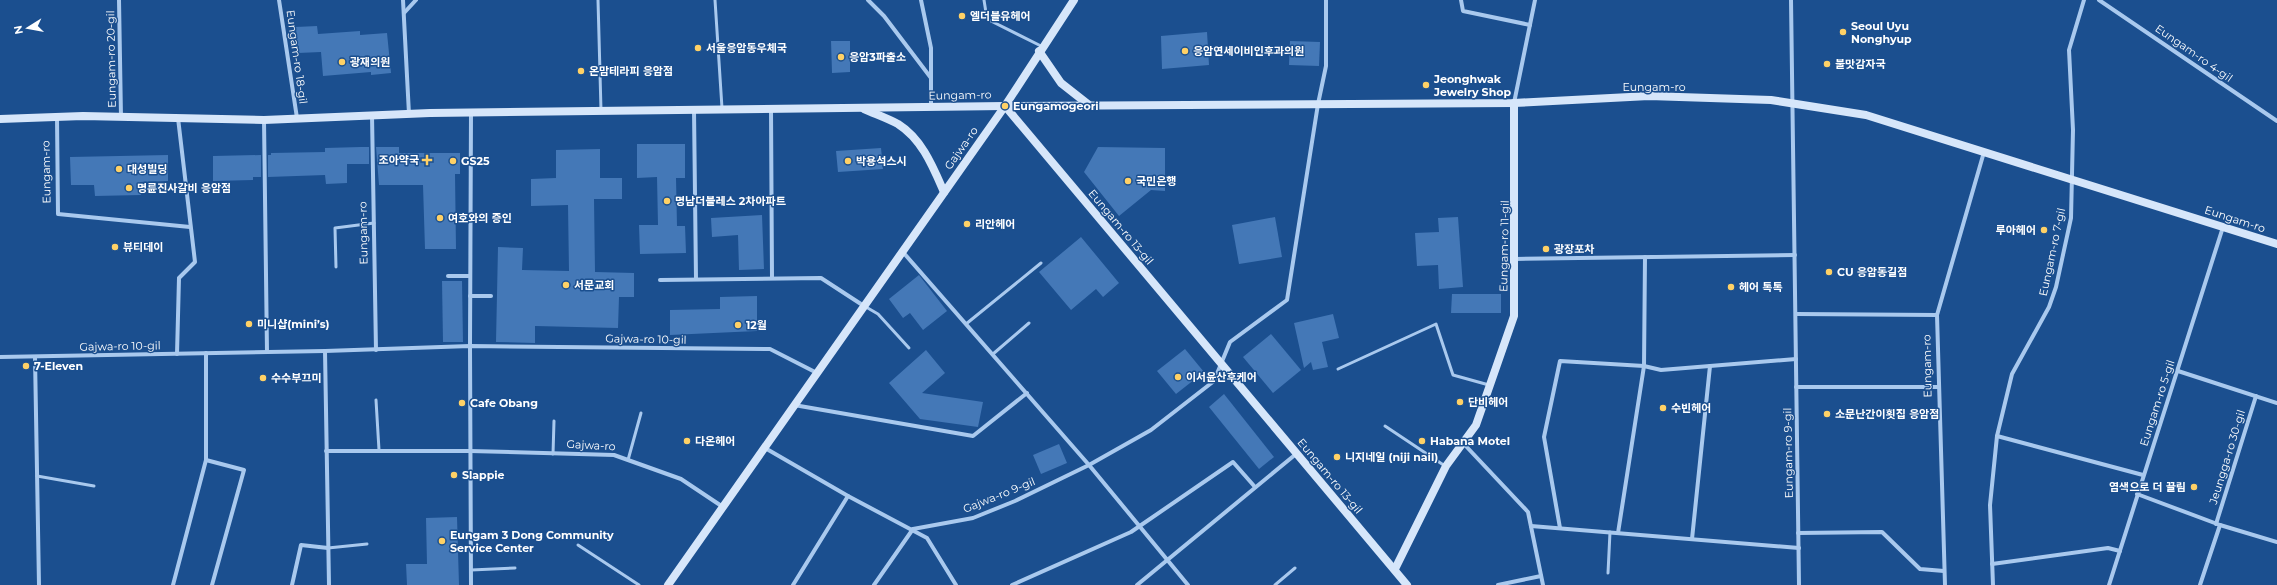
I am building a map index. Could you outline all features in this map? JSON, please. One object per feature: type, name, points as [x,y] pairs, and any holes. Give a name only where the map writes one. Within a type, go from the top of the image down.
[{"type":"main road","name":"Gajwa-ro","points":[[668,585],[1005,106],[1074,0]]},
{"type":"main road","points":[[1041,49],[1062,84],[1089,106]]},
{"type":"main road","name":"Eungam-ro","points":[[0,119],[121,117],[264,120],[372,115],[471,113],[1005,106],[1514,103],[1649,96],[1771,100],[1793,105],[1866,115],[2277,244]]},
{"type":"main road","name":"Eungam-ro 11-gil","points":[[1395,569],[1446,466],[1476,425],[1514,316],[1514,103]]},
{"type":"main road","name":"Eungam-ro 13-gil","points":[[1005,106],[1407,585]]},
{"type":"main road","points":[[862,108],[899,125],[916,140],[930,162],[944,192]]},
{"type":"street","name":"Eungam-ro 20-gil","points":[[119,0],[121,117]]},
{"type":"street","name":"Eungam-ro 18-gil","points":[[279,0],[297,118]]},
{"type":"street","points":[[402,0],[409,114]]},
{"type":"street","points":[[404,13],[416,0]]},
{"type":"street","points":[[868,0],[884,16],[931,78]]},
{"type":"street","points":[[921,0],[931,48],[931,107]]},
{"type":"street","points":[[1221,362],[1230,342],[1287,300],[1318,104],[1326,66],[1326,0]]},
{"type":"street","points":[[1461,0],[1463,12],[1530,25]]},
{"type":"street","points":[[1514,103],[1535,0]]},
{"type":"street","name":"Eungam-ro 9-gil","points":[[1791,0],[1799,585]]},
{"type":"street","points":[[2072,180],[2073,130],[2069,50],[2084,0]]},
{"type":"street","name":"Eungam-ro 4-gil","points":[[2099,0],[2277,121]]},
{"type":"street","points":[[771,109],[772,278]]},
{"type":"street","points":[[694,110],[696,279]]},
{"type":"street","points":[[471,113],[471,585]]},
{"type":"street","name":"Eungam-ro","points":[[372,115],[376,350]]},
{"type":"street","name":"Eungam-ro","points":[[57,117],[58,214],[190,227]]},
{"type":"street","points":[[177,354],[179,278],[195,262],[190,227],[184,155],[178,118]]},
{"type":"street","points":[[264,120],[267,352]]},
{"type":"street","name":"Eungam-ro","points":[[1945,585],[1937,315],[1984,152]]},
{"type":"street","name":"Eungam-ro 7-gil","points":[[1993,585],[1990,505],[1997,436],[2012,374],[2049,307],[2056,287],[2070,218],[2072,180]]},
{"type":"street","name":"Eungam-ro 5-gil","points":[[2109,585],[2223,227]]},
{"type":"street","points":[[902,251],[1089,465],[1188,585]]},
{"type":"street","points":[[1515,260],[1795,255]]},
{"type":"street","points":[[1618,533],[1644,366],[1644,257]]},
{"type":"street","points":[[448,276],[470,276]]},
{"type":"street","points":[[660,280],[821,278],[864,306]]},
{"type":"street","points":[[470,296],[491,296]]},
{"type":"street","points":[[1796,314],[1937,315]]},
{"type":"street","name":"Gajwa-ro 10-gil","points":[[0,357],[376,350],[470,346],[770,350],[817,373]]},
{"type":"street","points":[[325,351],[329,585]]},
{"type":"street","points":[[173,585],[206,460],[206,353]]},
{"type":"street","points":[[35,356],[39,585]]},
{"type":"street","points":[[1560,528],[1544,437],[1560,361],[1644,366],[1661,370],[1796,359]]},
{"type":"street","name":"Gajwa-ro 9-gil","points":[[913,529],[973,518],[1015,501],[1089,465],[1151,430],[1214,381],[1221,362]]},
{"type":"street","points":[[1692,539],[1710,366]]},
{"type":"street","points":[[2178,371],[2277,403]]},
{"type":"street","points":[[1796,387],[1939,387]]},
{"type":"street","points":[[794,405],[973,436],[1027,394]]},
{"type":"street","name":"Jeungga-ro 30-gil","points":[[2200,585],[2256,396]]},
{"type":"street","points":[[1997,436],[2143,476]]},
{"type":"street","points":[[1463,443],[1528,512],[1543,585]]},
{"type":"street","points":[[764,448],[848,496],[928,538],[956,585]]},
{"type":"street","points":[[326,451],[470,451]]},
{"type":"street","name":"Gajwa-ro","points":[[470,451],[614,455],[681,479],[723,507]]},
{"type":"street","points":[[1137,585],[1296,454]]},
{"type":"street","points":[[206,460],[244,470],[212,585]]},
{"type":"street","points":[[1012,585],[1131,532],[1139,525],[1233,462],[1255,487]]},
{"type":"street","points":[[2137,494],[2218,525],[2277,542]]},
{"type":"street","points":[[793,585],[848,496]]},
{"type":"street","points":[[1531,526],[1798,548]]},
{"type":"street","points":[[874,585],[913,529]]},
{"type":"street","points":[[1798,533],[1882,532],[1920,569],[1944,571]]},
{"type":"street","points":[[292,585],[301,545],[328,548]]},
{"type":"street","points":[[1992,564],[2108,548],[2120,551]]},
{"type":"street","points":[[1498,585],[1541,576]]},
{"type":"lane","points":[[598,0],[601,112]]},
{"type":"lane","points":[[715,0],[722,110]]},
{"type":"lane","points":[[984,0],[987,20],[1041,49]]},
{"type":"lane","points":[[336,267],[335,228],[374,223]]},
{"type":"lane","points":[[966,324],[1041,263]]},
{"type":"lane","points":[[864,306],[878,314],[910,348]]},
{"type":"lane","points":[[992,354],[1029,323]]},
{"type":"lane","points":[[1338,370],[1436,324],[1453,375],[1490,385]]},
{"type":"lane","points":[[376,400],[379,450]]},
{"type":"lane","points":[[628,460],[642,412]]},
{"type":"lane","points":[[553,454],[554,421]]},
{"type":"lane","points":[[1385,426],[1446,466]]},
{"type":"lane","points":[[37,476],[94,486]]},
{"type":"lane","points":[[1608,572],[1610,532]]},
{"type":"lane","points":[[328,548],[367,544]]},
{"type":"lane","points":[[578,545],[639,585]]},
{"type":"lane","points":[[471,570],[515,568]]},
{"type":"lane","points":[[1275,585],[1295,568]]},
{"type":"building","points":[[317,26],[318,34],[360,31],[360,35],[387,33],[391,73],[371,75],[371,72],[323,76],[321,52],[298,53],[296,27]]},
{"type":"building","name":"응암연세이비인후과의원","points":[[1207,32],[1209,65],[1162,69],[1161,36]]},
{"type":"building","name":"응암3파출소","points":[[831,41],[850,41],[850,72],[832,73]]},
{"type":"building","points":[[1290,41],[1320,42],[1319,66],[1289,65]]},
{"type":"building","name":"명남더블레스 2차아파트","points":[[637,144],[685,144],[685,178],[676,178],[677,226],[685,226],[686,253],[640,254],[639,225],[658,225],[657,177],[637,178]]},
{"type":"building","points":[[369,147],[369,164],[347,164],[347,183],[326,184],[325,175],[268,177],[268,155],[271,155],[271,153],[325,152],[325,148]]},
{"type":"building","points":[[376,147],[399,147],[399,153],[460,153],[460,174],[455,174],[456,249],[425,249],[423,185],[379,185]]},
{"type":"building","name":"국민은행","points":[[1098,147],[1165,148],[1165,191],[1151,190],[1119,216],[1084,172]]},
{"type":"building","points":[[881,148],[883,169],[838,172],[836,151]]},
{"type":"building","name":"서문교회","points":[[600,149],[600,178],[622,178],[622,199],[594,199],[595,272],[634,273],[634,297],[619,297],[618,328],[535,326],[535,343],[496,342],[498,247],[523,248],[522,270],[569,271],[568,205],[531,206],[531,179],[556,178],[556,150]]},
{"type":"building","name":"대성빌딩","points":[[168,155],[168,181],[140,182],[141,195],[95,196],[94,185],[71,185],[70,157]]},
{"type":"building","points":[[261,155],[261,177],[253,177],[253,180],[213,181],[213,156]]},
{"type":"building","points":[[762,215],[764,269],[739,270],[738,235],[712,237],[711,218]]},
{"type":"building","points":[[1275,217],[1282,257],[1239,264],[1232,225]]},
{"type":"building","points":[[1458,217],[1463,287],[1439,289],[1438,265],[1417,266],[1415,233],[1439,232],[1438,218]]},
{"type":"building","points":[[1081,237],[1119,283],[1103,297],[1096,289],[1071,310],[1039,272]]},
{"type":"building","points":[[919,275],[947,311],[923,330],[910,313],[903,318],[889,299]]},
{"type":"building","points":[[442,281],[462,281],[463,342],[443,342]]},
{"type":"building","points":[[1452,294],[1501,294],[1501,313],[1451,313]]},
{"type":"building","points":[[757,296],[757,331],[670,335],[670,310],[720,309],[720,297]]},
{"type":"building","points":[[1333,314],[1339,338],[1322,342],[1328,367],[1313,370],[1311,362],[1304,368],[1294,323]]},
{"type":"building","points":[[1271,334],[1301,370],[1273,393],[1243,357]]},
{"type":"building","points":[[1185,349],[1204,372],[1176,394],[1157,371]]},
{"type":"building","points":[[926,350],[945,373],[922,393],[983,402],[978,427],[920,419],[889,383]]},
{"type":"building","points":[[1224,394],[1274,457],[1259,469],[1209,407]]},
{"type":"building","points":[[1059,444],[1067,463],[1041,474],[1033,455]]},
{"type":"building","name":"Eungam 3 Dong Community Service Center","points":[[457,517],[459,585],[407,585],[406,564],[427,564],[426,518]]},
{"type":"place","name":"엘더블유헤어","points":[[962,16]]},
{"type":"place","name":"Seoul Uyu Nonghyup","points":[[1843,32]]},
{"type":"place","name":"서울응암동우체국","points":[[698,48]]},
{"type":"place","name":"응암연세이비인후과의원","points":[[1185,51]]},
{"type":"place","name":"응암3파출소","points":[[841,57]]},
{"type":"place","name":"광재의원","points":[[342,62]]},
{"type":"place","name":"불맛감자국","points":[[1827,64]]},
{"type":"place","name":"온맘테라피 응암점","points":[[581,71]]},
{"type":"place","name":"Jeonghwak Jewelry Shop","points":[[1426,85]]},
{"type":"place","name":"Eungamogeori","points":[[1005,106]]},
{"type":"place","name":"조아약국","points":[[427,160]]},
{"type":"place","name":"GS25","points":[[453,161]]},
{"type":"place","name":"박용석스시","points":[[848,161]]},
{"type":"place","name":"대성빌딩","points":[[119,169]]},
{"type":"place","name":"국민은행","points":[[1128,181]]},
{"type":"place","name":"명륜진사갈비 응암점","points":[[129,188]]},
{"type":"place","name":"명남더블레스 2차아파트","points":[[667,201]]},
{"type":"place","name":"여호와의 증인","points":[[440,218]]},
{"type":"place","name":"리안헤어","points":[[967,224]]},
{"type":"place","name":"루아헤어","points":[[2044,230]]},
{"type":"place","name":"뷰티데이","points":[[115,247]]},
{"type":"place","name":"광장포차","points":[[1546,249]]},
{"type":"place","name":"CU 응암동길점","points":[[1829,272]]},
{"type":"place","name":"서문교회","points":[[566,285]]},
{"type":"place","name":"헤어 톡톡","points":[[1731,287]]},
{"type":"place","name":"미니샵(mini’s)","points":[[249,324]]},
{"type":"place","name":"12월","points":[[738,325]]},
{"type":"place","name":"7-Eleven","points":[[26,366]]},
{"type":"place","name":"이서윤산후케어","points":[[1178,377]]},
{"type":"place","name":"수수부끄미","points":[[263,378]]},
{"type":"place","name":"단비헤어","points":[[1460,402]]},
{"type":"place","name":"Cafe Obang","points":[[462,403]]},
{"type":"place","name":"수빈헤어","points":[[1663,408]]},
{"type":"place","name":"소문난간이횟집 응암점","points":[[1827,414]]},
{"type":"place","name":"다온헤어","points":[[687,441]]},
{"type":"place","name":"Habana Motel","points":[[1422,441]]},
{"type":"place","name":"니지네일 (niji nail)","points":[[1337,457]]},
{"type":"place","name":"Slappie","points":[[454,475]]},
{"type":"place","name":"염색으로 더 끌림","points":[[2194,487]]},
{"type":"place","name":"Eungam 3 Dong Community Service Center","points":[[442,541]]}]
